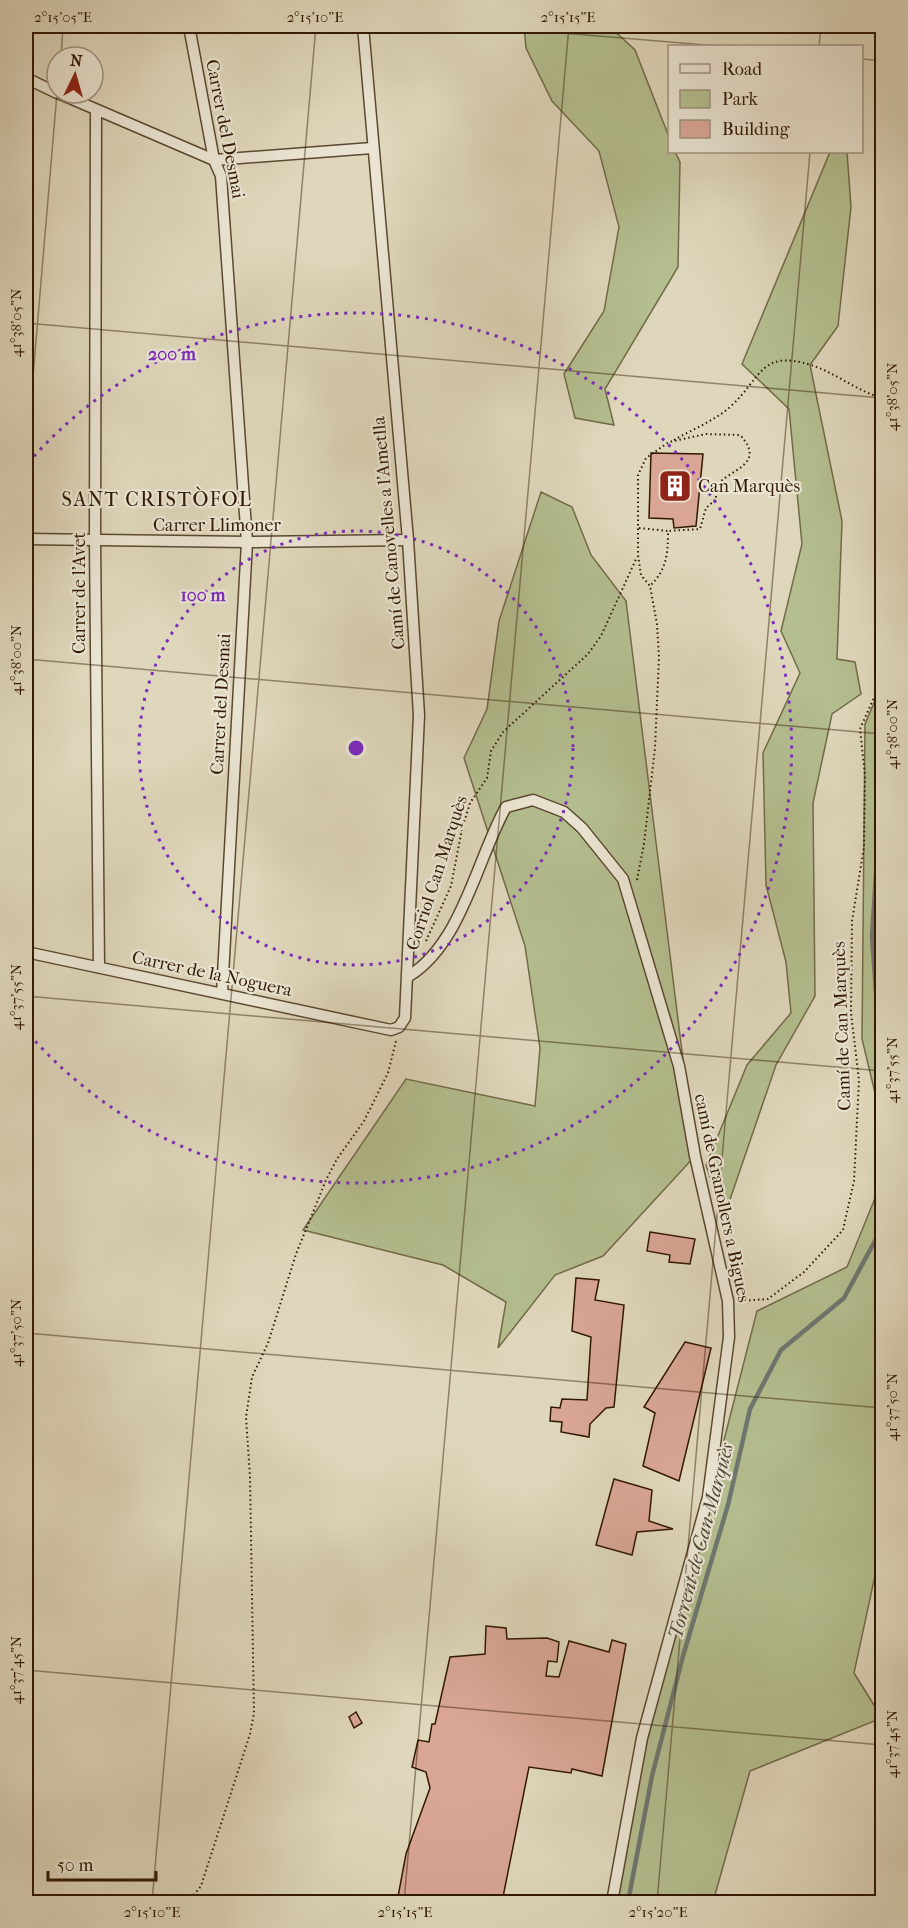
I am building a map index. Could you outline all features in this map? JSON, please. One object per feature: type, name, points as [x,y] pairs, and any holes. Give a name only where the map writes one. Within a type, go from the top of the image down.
[{"type":"street","name":"Carrer del Desmai","points":[[189,26],[214,160],[221,176],[247,542],[222,993]]},
{"type":"street","name":"Camí de Canovelles a l'Ametlla","points":[[363,26],[408,540],[419,715],[408,932],[409,976],[405,1018],[395,1029]]},
{"type":"street","points":[[26,78],[45,87]]},
{"type":"street","points":[[83,105],[214,160],[372,148]]},
{"type":"street","name":"Carrer de l'Avet","points":[[96,111],[95,540],[99,967]]},
{"type":"street","name":"Carrer Llimoner","points":[[26,539],[247,542],[408,540]]},
{"type":"street","name":"camí de Granollers a Bigues","points":[[409,976],[422,967],[441,946],[506,807],[533,800],[564,812],[582,828],[623,879],[679,1066],[695,1156],[728,1301],[729,1337],[708,1497],[642,1738],[612,1902]]},
{"type":"street","name":"Carrer de la Noguera","points":[[26,952],[395,1029]]},
{"type":"path","points":[[636,884],[644,844],[655,748],[658,680],[657,624],[650,586],[641,575],[638,555],[638,475],[646,458],[669,442],[717,417],[732,405],[763,368],[773,360],[788,359],[833,374],[870,395],[882,398]]},
{"type":"path","points":[[639,528],[668,531],[700,529],[706,508],[716,499],[717,486],[728,475],[740,471],[749,452],[747,442],[740,435],[706,434],[669,442]]},
{"type":"path","points":[[650,586],[662,574],[668,557],[668,531]]},
{"type":"path","name":"Corriol Can Marquès","points":[[422,967],[426,942],[451,886],[462,829],[470,803],[487,778],[491,751],[503,732],[588,654],[601,636],[638,555]]},
{"type":"path","name":"Camí de Can Marquès","points":[[728,1301],[768,1299],[804,1272],[843,1230],[854,1181],[859,1117],[859,1080],[851,1013],[852,921],[864,848],[865,775],[860,729],[876,693],[882,648]]},
{"type":"path","points":[[188,1902],[201,1886],[250,1734],[254,1713],[250,1579],[251,1499],[246,1417],[252,1377],[268,1342],[296,1254],[326,1180],[337,1159],[364,1121],[388,1073],[395,1029]]},
{"type":"green space","points":[[524,26],[609,26],[635,50],[668,134],[668,153],[676,153],[680,162],[678,267],[605,389],[614,425],[575,418],[564,374],[604,311],[619,227],[599,151],[552,101],[526,48]]},
{"type":"green space","points":[[830,153],[847,153],[851,207],[838,326],[810,365],[842,521],[837,659],[855,662],[861,694],[832,714],[813,803],[815,996],[776,1065],[724,1217],[706,1165],[747,1065],[791,1013],[786,962],[766,885],[763,753],[800,673],[781,631],[802,544],[789,409],[742,364]]},
{"type":"green space","points":[[541,492],[572,507],[591,555],[626,601],[695,1156],[603,1256],[555,1275],[498,1348],[506,1302],[443,1265],[303,1230],[406,1079],[535,1106],[540,1048],[525,946],[464,758],[487,709],[499,621]]},
{"type":"green space","points":[[882,684],[882,1122],[862,1039],[865,724]]},
{"type":"green space","points":[[882,1181],[882,1543],[854,1673],[882,1718],[750,1771],[713,1902],[606,1902],[757,1311],[847,1267]]},
{"type":"building","name":"Can Marquès","points":[[651,453],[703,454],[696,526],[674,528],[673,519],[649,518]]},
{"type":"building","points":[[650,1232],[695,1239],[690,1264],[669,1262],[670,1255],[647,1251]]},
{"type":"building","points":[[576,1278],[599,1280],[595,1300],[624,1305],[614,1407],[606,1408],[590,1424],[589,1437],[561,1432],[562,1422],[550,1421],[551,1407],[560,1408],[562,1399],[587,1400],[591,1337],[572,1331]]},
{"type":"building","points":[[685,1342],[711,1348],[679,1481],[643,1466],[655,1413],[644,1407]]},
{"type":"building","points":[[614,1479],[652,1490],[649,1521],[673,1529],[637,1532],[632,1555],[596,1545]]},
{"type":"building","points":[[486,1626],[506,1628],[507,1639],[547,1638],[559,1642],[557,1662],[548,1661],[546,1676],[559,1677],[569,1641],[609,1652],[612,1640],[626,1644],[602,1776],[572,1769],[571,1773],[529,1767],[502,1902],[397,1902],[406,1854],[430,1788],[426,1772],[412,1767],[418,1740],[429,1742],[450,1657],[485,1654]]},
{"type":"building","points":[[356,1712],[362,1723],[354,1728],[349,1717]]},
{"type":"waterway","name":"Torrent de Can Marquès","points":[[882,682],[878,720],[882,784],[872,936],[878,1020],[882,1043]]},
{"type":"waterway","name":"Torrent de Can Marquès","points":[[628,1902],[652,1776],[683,1656],[728,1505],[750,1409],[781,1350],[844,1298],[882,1228]]},
{"type":"place","name":"Can Marquès","points":[[675,486]]},
{"type":"district","name":"SANT CRISTÒFOL","points":[[157,499]]}]
